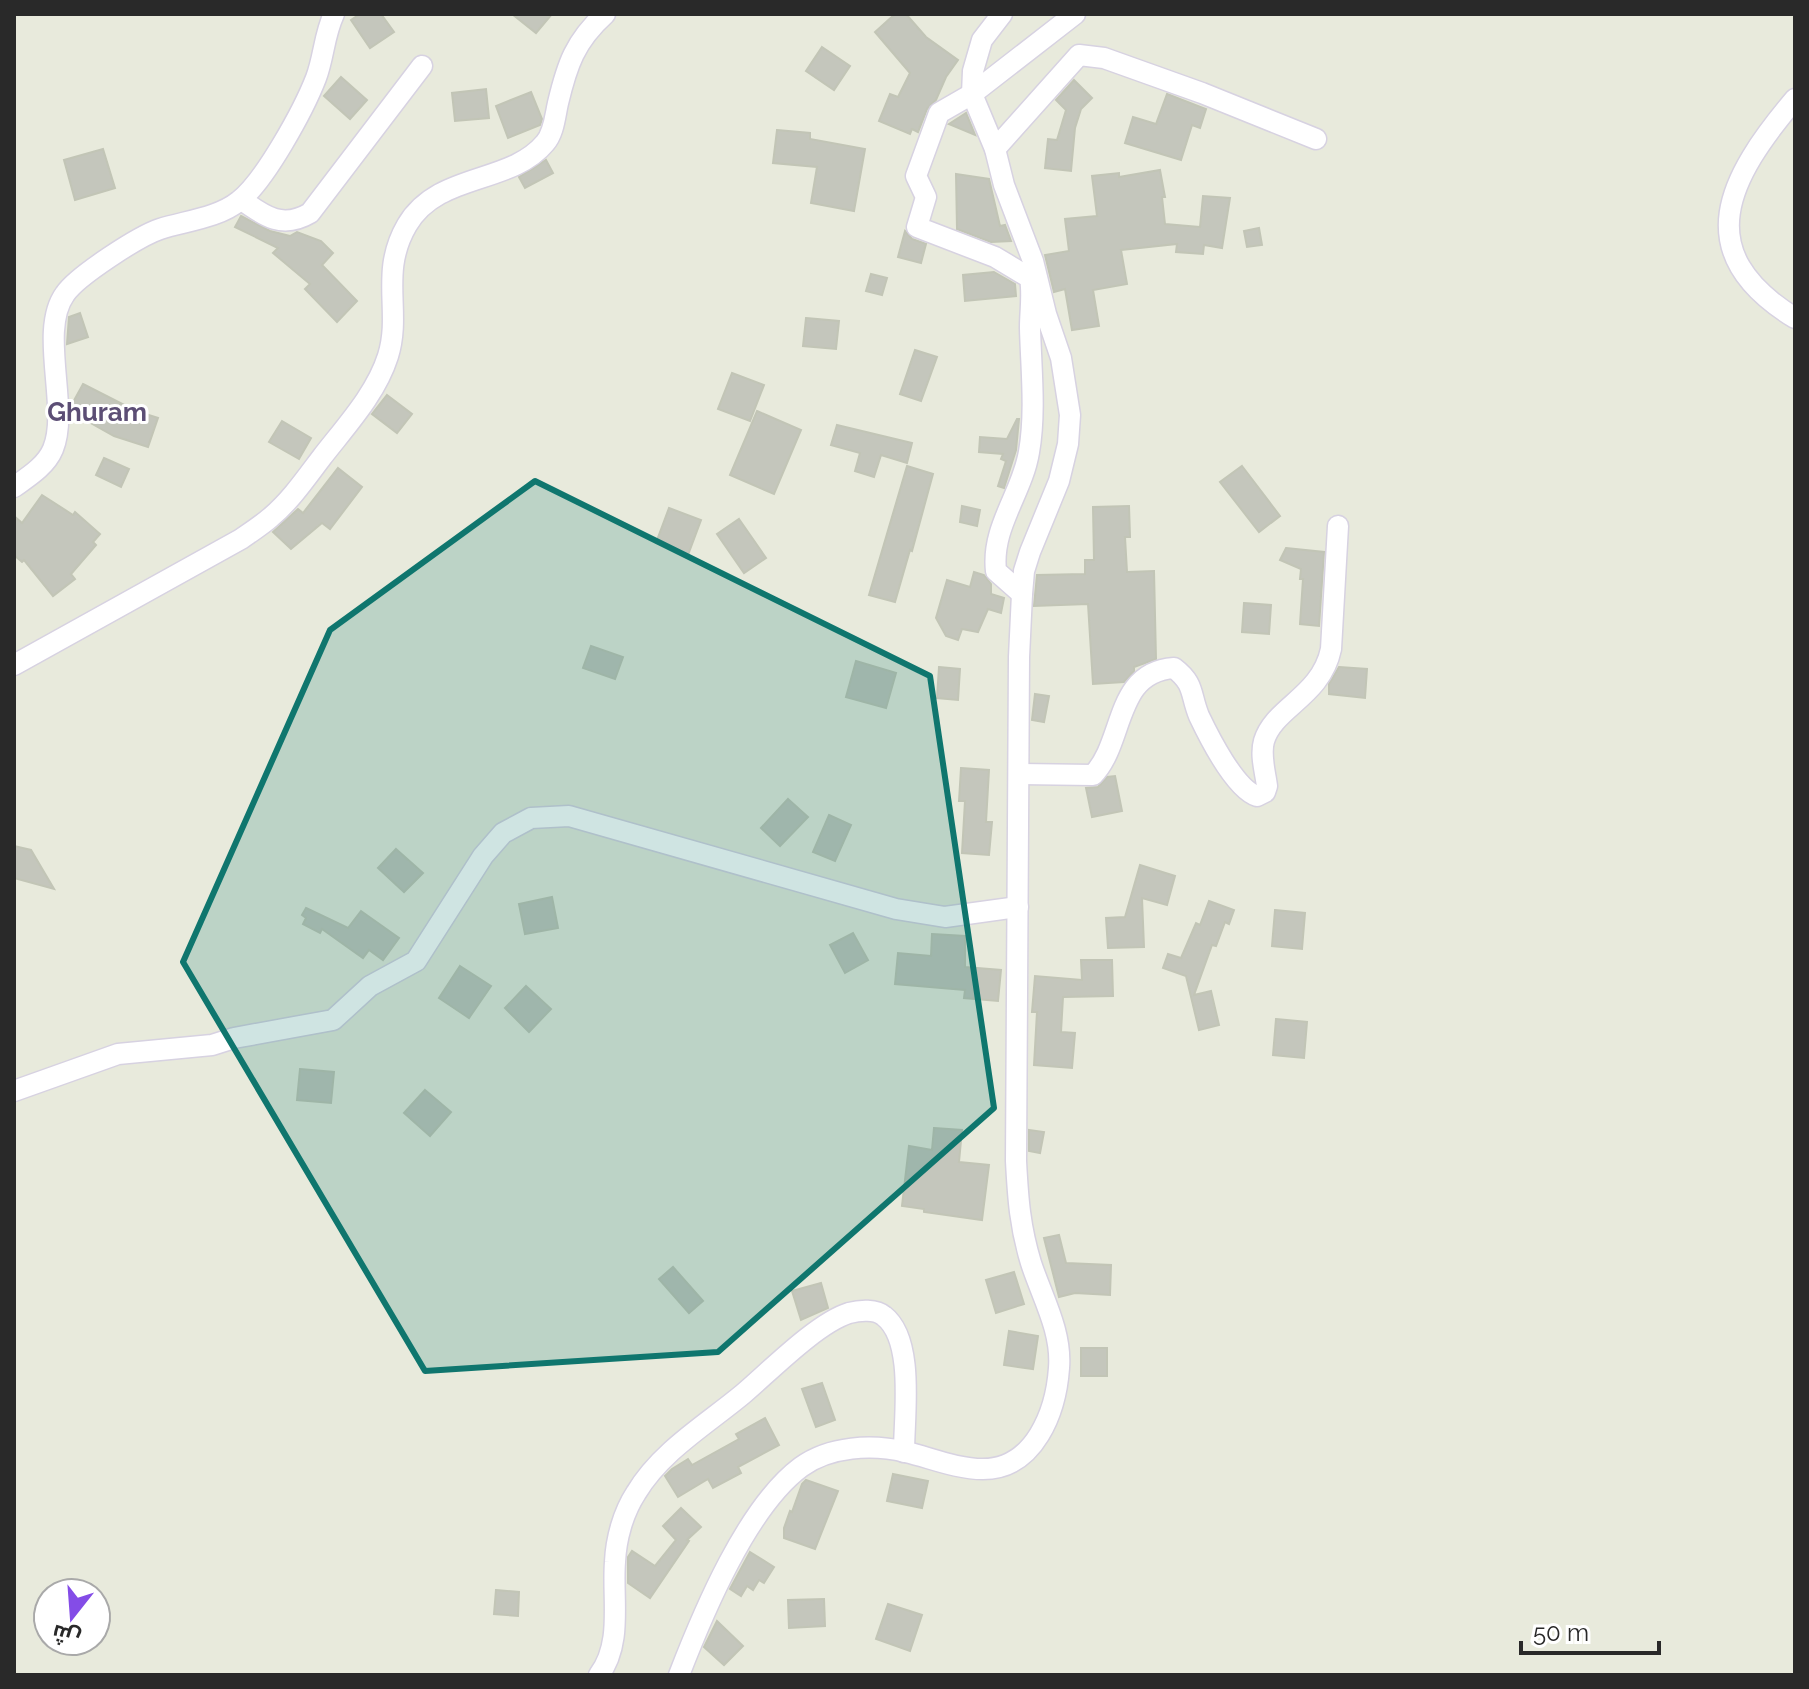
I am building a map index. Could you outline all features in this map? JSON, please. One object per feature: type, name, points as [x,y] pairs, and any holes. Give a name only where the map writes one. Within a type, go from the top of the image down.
[{"type":"street","points":[[14,487],[42,466],[53,450],[57,430],[55,325],[58,307],[65,293],[81,278],[136,240],[157,230],[227,209],[242,200],[275,155],[307,98],[316,76],[325,34],[334,14]]},
{"type":"street","points":[[14,665],[230,546],[270,518],[291,497],[372,390],[388,356],[393,327],[390,287],[395,252],[406,226],[420,205],[445,190],[525,159],[545,144],[576,47],[605,14]]},
{"type":"street","points":[[679,1675],[705,1608],[750,1528],[779,1489],[801,1467],[824,1455],[853,1447],[904,1452],[943,1464],[985,1470],[1011,1462],[1034,1445],[1051,1412],[1059,1369],[1059,1345],[1018,1215],[1019,657],[1024,571],[1059,481],[1068,444],[1070,415],[1061,358],[1033,261],[1004,185],[995,149],[972,94],[973,71],[982,40],[1002,14]]},
{"type":"street","points":[[1022,594],[996,571],[995,558],[996,543],[1029,455],[1033,294],[1030,278],[995,257],[917,227],[926,197],[916,176],[939,113],[972,94],[1075,14]]},
{"type":"street","points":[[995,149],[1079,55],[1104,58],[1316,139]]},
{"type":"street","points":[[242,200],[269,218],[284,221],[298,220],[310,213],[422,66]]},
{"type":"street","points":[[1795,99],[1766,133],[1745,166],[1734,189],[1728,218],[1729,244],[1746,278],[1777,307],[1795,318]]},
{"type":"street","points":[[1020,774],[1093,775],[1106,756],[1117,720],[1144,677],[1160,669],[1174,668],[1187,678],[1197,711],[1232,773],[1251,794],[1257,796],[1265,792],[1265,738],[1271,727],[1319,680],[1328,665],[1338,526]]},
{"type":"street","points":[[14,1091],[118,1054],[212,1045],[234,1038],[333,1020],[370,986],[416,961],[483,856],[503,833],[531,818],[569,816],[896,909],[945,917],[1018,907]]},
{"type":"street","points":[[599,1675],[608,1664],[612,1648],[615,1561],[620,1527],[635,1493],[655,1468],[691,1435],[802,1344],[847,1313],[864,1310],[883,1315],[894,1328],[902,1347],[904,1452]]},
{"type":"highlighted area","points":[[535,481],[930,676],[994,1108],[718,1352],[425,1371],[183,962],[330,630]]},
{"type":"building","points":[[360,14],[381,14],[394,32],[370,48],[351,20]]},
{"type":"building","points":[[512,14],[552,14],[536,33]]},
{"type":"building","points":[[895,14],[906,14],[926,37],[958,60],[936,100],[927,109],[918,132],[912,129],[910,134],[879,121],[890,94],[898,97],[910,73],[875,32]]},
{"type":"building","points":[[822,47],[850,66],[834,90],[806,71]]},
{"type":"building","points":[[341,77],[367,100],[350,119],[324,96]]},
{"type":"building","points":[[1074,80],[1092,98],[1081,109],[1075,128],[1071,171],[1045,168],[1048,139],[1057,140],[1066,110],[1056,100]]},
{"type":"building","points":[[486,89],[489,118],[455,121],[452,93]]},
{"type":"building","points":[[531,92],[542,119],[540,125],[508,138],[496,106]]},
{"type":"building","points":[[1167,94],[1206,109],[1200,128],[1192,125],[1181,160],[1125,143],[1133,117],[1156,124]]},
{"type":"building","points":[[966,113],[975,135],[949,124]]},
{"type":"building","points":[[777,130],[810,133],[810,139],[865,149],[854,211],[811,203],[817,167],[773,163]]},
{"type":"building","points":[[103,149],[115,188],[75,200],[64,160]]},
{"type":"building","points":[[546,160],[553,173],[525,188],[519,177]]},
{"type":"building","points":[[1160,170],[1165,197],[1162,197],[1165,224],[1200,227],[1203,196],[1230,198],[1222,248],[1204,245],[1203,254],[1176,252],[1177,244],[1121,250],[1127,284],[1093,290],[1099,326],[1072,330],[1065,289],[1054,292],[1045,255],[1069,251],[1065,219],[1097,216],[1092,176],[1119,173],[1119,177]]},
{"type":"building","points":[[956,174],[989,179],[1000,226],[1005,225],[1011,241],[991,242],[957,229]]},
{"type":"building","points":[[241,216],[270,231],[290,236],[297,232],[321,241],[333,253],[322,265],[357,301],[337,322],[305,289],[310,284],[273,253],[278,248],[235,227]]},
{"type":"building","points":[[1259,228],[1262,245],[1247,247],[1244,231]]},
{"type":"building","points":[[905,231],[912,239],[926,244],[921,263],[898,257]]},
{"type":"building","points":[[994,272],[1015,284],[1016,296],[965,301],[963,275]]},
{"type":"building","points":[[871,274],[887,278],[882,295],[866,291]]},
{"type":"building","points":[[80,313],[88,337],[67,344],[69,317]]},
{"type":"building","points":[[806,318],[839,321],[836,349],[803,346]]},
{"type":"building","points":[[915,350],[937,357],[921,401],[900,394]]},
{"type":"building","points":[[732,373],[764,385],[750,421],[718,409]]},
{"type":"building","points":[[83,384],[136,411],[158,418],[148,447],[114,436],[71,412]]},
{"type":"building","points":[[387,395],[412,414],[397,433],[372,414]]},
{"type":"building","points":[[757,411],[801,430],[774,494],[730,475]]},
{"type":"building","points":[[1017,419],[1016,450],[1004,488],[998,486],[1006,461],[1001,459],[1003,454],[979,452],[980,437],[1007,439]]},
{"type":"building","points":[[282,421],[311,438],[299,459],[269,442]]},
{"type":"building","points":[[837,425],[912,443],[907,463],[881,455],[874,477],[855,471],[860,453],[831,445]]},
{"type":"building","points":[[104,458],[129,469],[121,487],[96,475]]},
{"type":"building","points":[[907,466],[933,474],[895,602],[869,595]]},
{"type":"building","points":[[1242,466],[1280,516],[1259,532],[1220,482]]},
{"type":"building","points":[[338,468],[362,487],[330,529],[322,523],[291,549],[273,532],[298,509],[303,513]]},
{"type":"building","points":[[42,495],[73,515],[75,512],[100,534],[93,542],[96,545],[71,574],[75,579],[53,596],[24,560],[22,562],[14,555],[14,516],[22,523]]},
{"type":"building","points":[[962,506],[980,510],[977,526],[960,522]]},
{"type":"building","points":[[1129,506],[1130,537],[1125,537],[1127,572],[1154,571],[1156,659],[1134,667],[1124,682],[1093,684],[1088,604],[1034,606],[1037,575],[1085,574],[1085,560],[1094,560],[1093,507]]},
{"type":"building","points":[[669,508],[701,520],[688,555],[656,543]]},
{"type":"building","points":[[739,519],[766,558],[744,573],[717,534]]},
{"type":"building","points":[[1286,548],[1324,552],[1319,626],[1300,624],[1303,579],[1300,579],[1301,569],[1280,560]]},
{"type":"building","points":[[974,572],[984,575],[991,584],[991,594],[1004,598],[1001,613],[988,609],[978,632],[962,629],[958,640],[946,636],[936,618],[947,580],[970,587]]},
{"type":"building","points":[[1244,603],[1271,605],[1269,634],[1242,632]]},
{"type":"building","points":[[591,646],[623,657],[615,679],[583,668]]},
{"type":"building","points":[[856,661],[896,673],[886,708],[846,697]]},
{"type":"building","points":[[939,667],[960,669],[958,700],[937,698]]},
{"type":"building","points":[[1339,667],[1367,669],[1365,698],[1329,694],[1329,684]]},
{"type":"building","points":[[1035,694],[1049,696],[1044,722],[1032,720]]},
{"type":"building","points":[[961,768],[989,770],[986,822],[992,822],[989,855],[962,853],[965,801],[959,801]]},
{"type":"building","points":[[1115,776],[1122,811],[1092,817],[1086,788],[1098,787],[1107,777]]},
{"type":"building","points":[[788,799],[808,817],[780,846],[761,828]]},
{"type":"building","points":[[829,815],[851,825],[835,861],[813,852]]},
{"type":"building","points":[[14,846],[31,850],[54,889],[14,878]]},
{"type":"building","points":[[396,849],[423,873],[404,892],[378,868]]},
{"type":"building","points":[[1140,865],[1175,876],[1167,905],[1142,898],[1144,947],[1108,948],[1106,918],[1125,917]]},
{"type":"building","points":[[552,897],[558,928],[525,934],[519,904]]},
{"type":"building","points":[[1209,901],[1234,910],[1229,924],[1225,922],[1216,946],[1212,945],[1194,995],[1211,991],[1219,1025],[1199,1030],[1186,976],[1163,968],[1168,954],[1181,958],[1196,923],[1200,925]]},
{"type":"building","points":[[306,908],[348,928],[361,911],[399,938],[383,960],[369,950],[363,958],[322,929],[320,933],[303,924],[306,918],[302,915]]},
{"type":"building","points":[[1275,910],[1305,913],[1302,949],[1272,946]]},
{"type":"building","points":[[853,933],[868,960],[845,973],[830,945]]},
{"type":"building","points":[[932,934],[965,936],[965,967],[1001,970],[998,1001],[964,998],[965,990],[895,984],[898,953],[931,956]]},
{"type":"building","points":[[1081,960],[1112,960],[1113,996],[1063,997],[1061,1032],[1075,1033],[1072,1068],[1034,1065],[1037,1012],[1032,1012],[1035,976],[1082,980]]},
{"type":"building","points":[[460,966],[491,986],[469,1018],[439,998]]},
{"type":"building","points":[[526,986],[551,1009],[529,1032],[505,1008]]},
{"type":"building","points":[[1276,1019],[1307,1022],[1304,1058],[1273,1055]]},
{"type":"building","points":[[300,1069],[334,1072],[331,1103],[297,1100]]},
{"type":"building","points":[[425,1090],[451,1112],[430,1136],[404,1113]]},
{"type":"building","points":[[934,1128],[962,1130],[959,1162],[989,1165],[982,1220],[902,1206],[909,1146],[932,1150]]},
{"type":"building","points":[[1029,1130],[1044,1132],[1040,1153],[1029,1151]]},
{"type":"building","points":[[1059,1235],[1066,1263],[1111,1265],[1110,1295],[1075,1293],[1059,1297],[1044,1238]]},
{"type":"building","points":[[673,1267],[703,1301],[689,1313],[659,1279]]},
{"type":"building","points":[[1014,1272],[1024,1304],[996,1313],[986,1280]]},
{"type":"building","points":[[821,1283],[828,1308],[801,1320],[792,1291]]},
{"type":"building","points":[[1009,1331],[1038,1336],[1033,1369],[1004,1365]]},
{"type":"building","points":[[1081,1348],[1107,1348],[1107,1376],[1081,1376]]},
{"type":"building","points":[[822,1383],[835,1420],[816,1427],[802,1389]]},
{"type":"building","points":[[765,1418],[779,1445],[738,1467],[741,1473],[713,1488],[708,1479],[678,1497],[665,1476],[672,1469],[688,1459],[692,1465],[739,1439],[736,1434]]},
{"type":"building","points":[[893,1474],[928,1481],[922,1508],[887,1501]]},
{"type":"building","points":[[806,1480],[838,1491],[815,1549],[784,1538],[790,1511]]},
{"type":"building","points":[[681,1508],[701,1527],[687,1540],[650,1598],[628,1583],[628,1557],[632,1551],[655,1566],[676,1540],[663,1526]]},
{"type":"building","points":[[750,1552],[774,1567],[764,1583],[759,1580],[753,1590],[747,1586],[741,1596],[730,1589]]},
{"type":"building","points":[[496,1590],[519,1592],[518,1616],[494,1614]]},
{"type":"building","points":[[824,1599],[825,1626],[789,1628],[788,1600]]},
{"type":"building","points":[[888,1604],[922,1615],[910,1651],[876,1639]]},
{"type":"building","points":[[717,1621],[743,1646],[724,1665],[704,1647]]},
{"type":"district","name":"Ghuram","points":[[97,412]]}]
